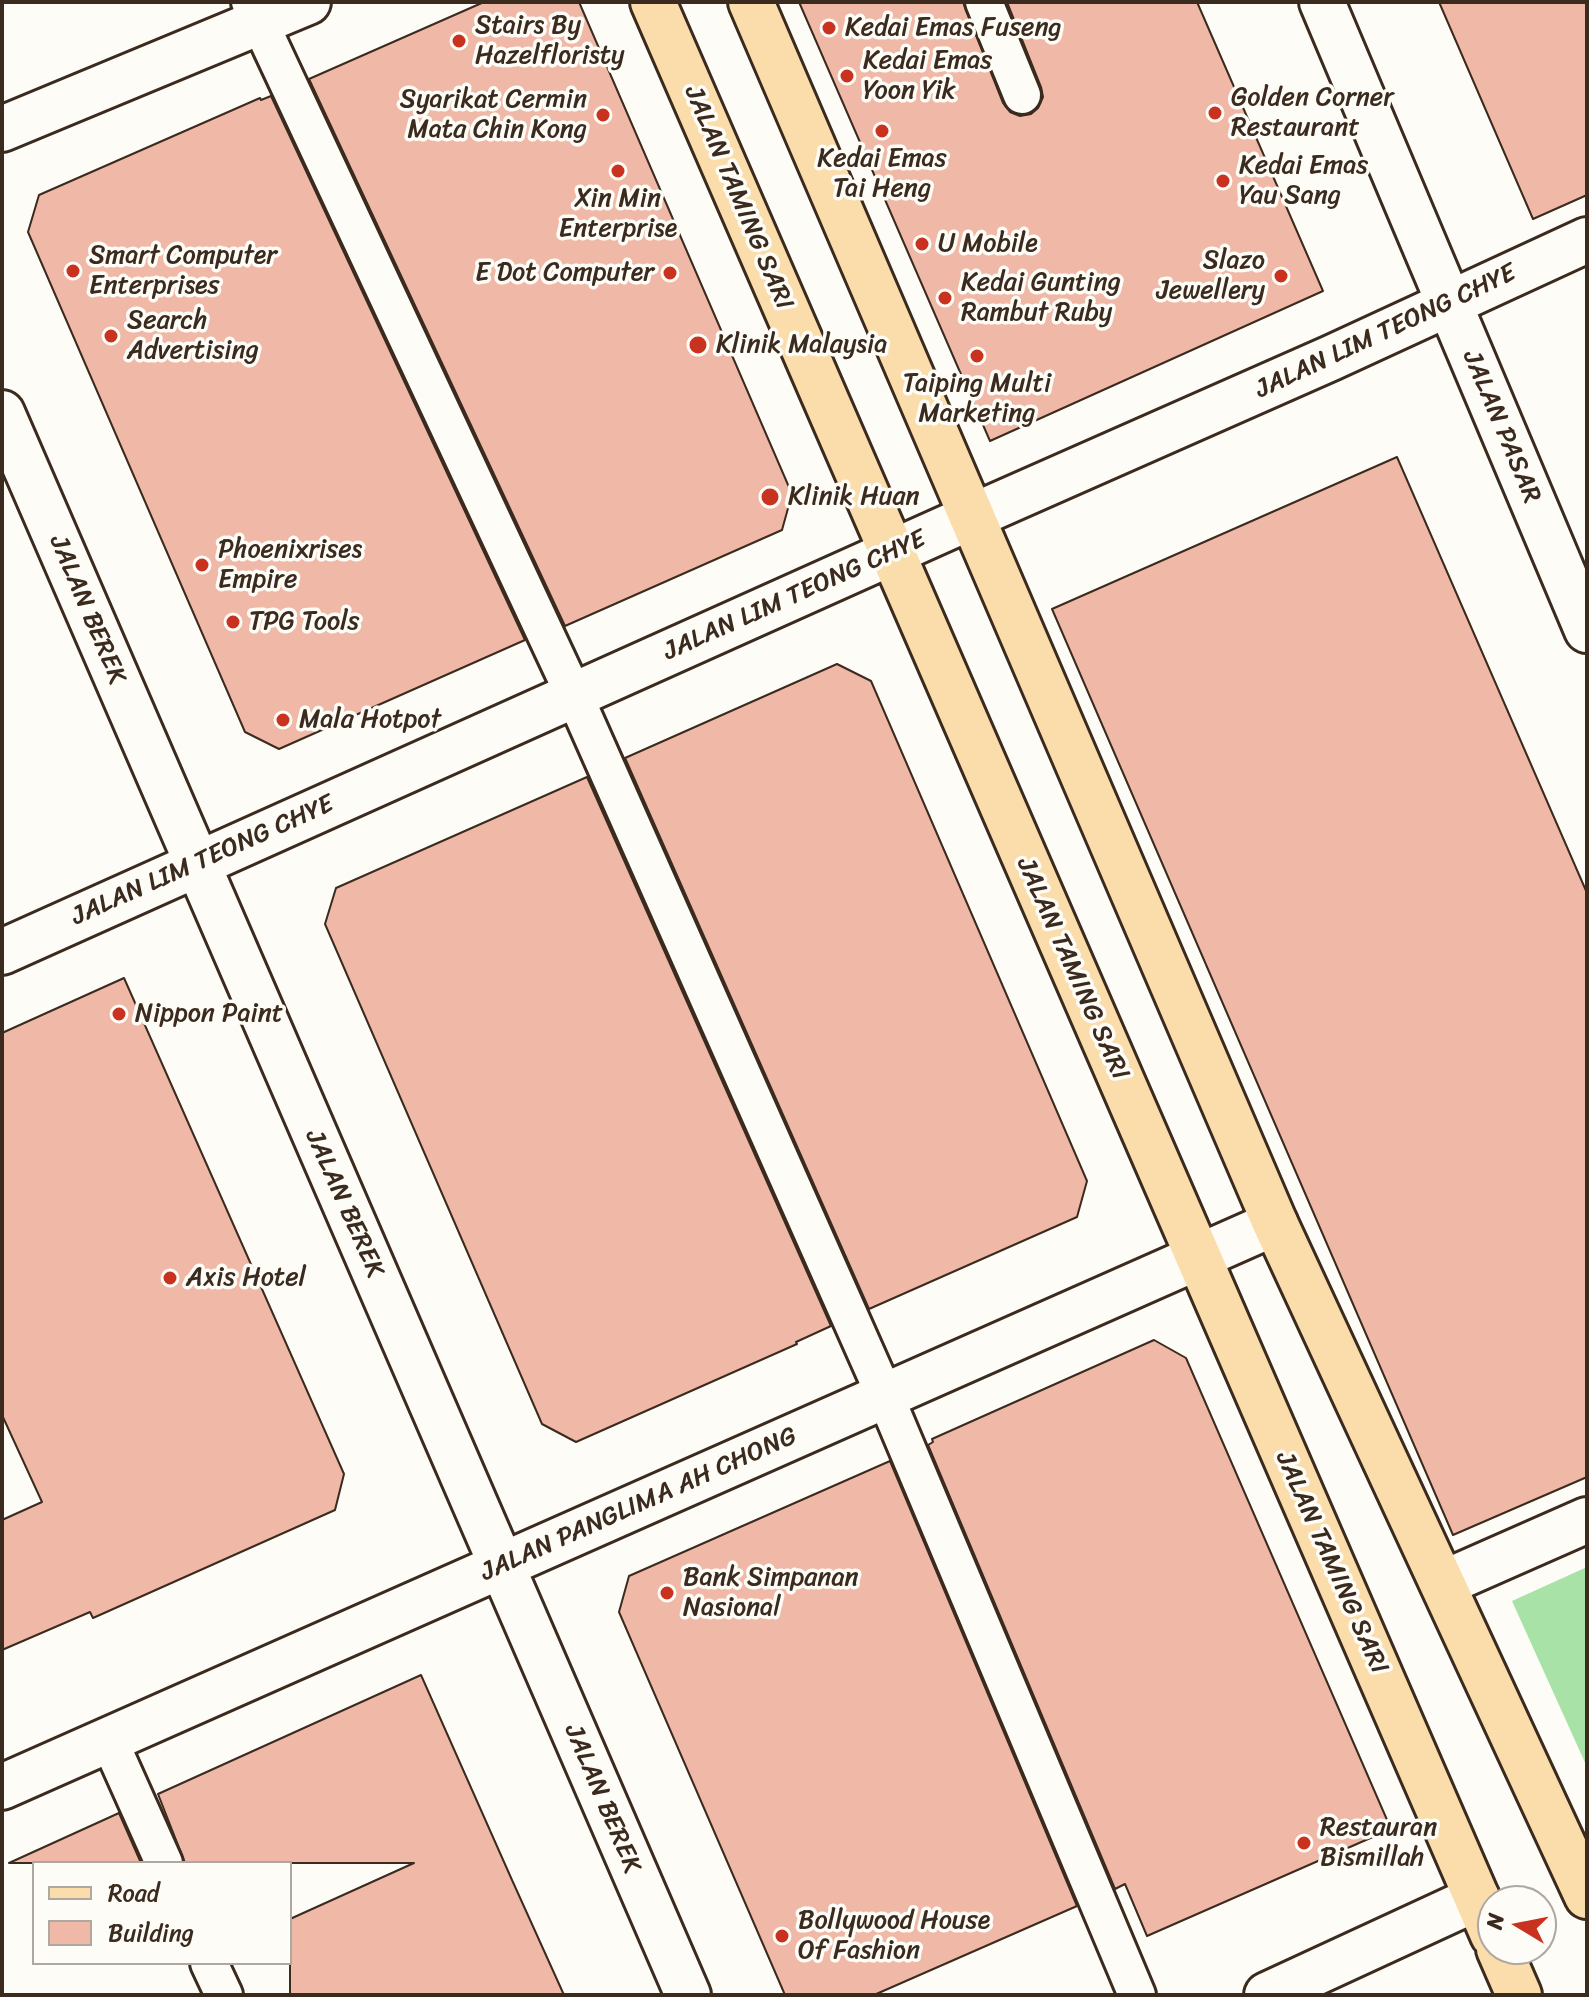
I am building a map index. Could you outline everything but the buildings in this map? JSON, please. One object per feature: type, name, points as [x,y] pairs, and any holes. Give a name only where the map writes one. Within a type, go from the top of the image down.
[{"type":"main road","name":"JALAN TAMING SARI","points":[[653,2],[1477,1898]]},
{"type":"main road","points":[[751,2],[1275,1223],[1585,1885]]},
{"type":"main road","points":[[1506,1965],[1519,1995]]},
{"type":"street","points":[[2,129],[254,13],[308,2]]},
{"type":"street","name":"JALAN PASAR","points":[[1322,2],[1587,630]]},
{"type":"street","name":"JALAN LIM TEONG CHYE","points":[[2,952],[1331,358],[1587,240]]},
{"type":"street","name":"JALAN BEREK","points":[[2,413],[688,1995]]},
{"type":"street","name":"JALAN PANGLIMA AH CHONG","points":[[2,1787],[1275,1223]]},
{"type":"street","points":[[1444,1583],[1587,1520]]},
{"type":"street","points":[[1267,1995],[1477,1919]]},
{"type":"lane","points":[[984,2],[1022,95]]},
{"type":"lane","points":[[254,13],[574,695],[885,1396],[1137,1995]]},
{"type":"lane","points":[[109,1740],[163,1861]]},
{"type":"lane","points":[[210,1965],[224,1995]]},
{"type":"green space","points":[[1587,1567],[1587,1767],[1512,1601]]},
{"type":"place","name":"Kedai Emas Fuseng","points":[[829,28]]},
{"type":"place","name":"Stairs By Hazelfloristy","points":[[459,41]]},
{"type":"place","name":"Kedai Emas Yoon Yik","points":[[847,76]]},
{"type":"place","name":"Golden Corner Restaurant","points":[[1215,113]]},
{"type":"place","name":"Syarikat Cermin Mata Chin Kong","points":[[603,115]]},
{"type":"place","name":"Kedai Emas Tai Heng","points":[[882,131]]},
{"type":"place","name":"Xin Min Enterprise","points":[[618,171]]},
{"type":"place","name":"Kedai Emas Yau Sang","points":[[1223,181]]},
{"type":"place","name":"U Mobile","points":[[922,244]]},
{"type":"place","name":"Smart Computer Enterprises","points":[[73,271]]},
{"type":"place","name":"E Dot Computer","points":[[670,273]]},
{"type":"place","name":"Slazo Jewellery","points":[[1281,276]]},
{"type":"place","name":"Kedai Gunting Rambut Ruby","points":[[945,298]]},
{"type":"place","name":"Search Advertising","points":[[111,336]]},
{"type":"place","name":"Klinik Malaysia","points":[[698,345]]},
{"type":"place","name":"Taiping Multi Marketing","points":[[977,356]]},
{"type":"place","name":"Klinik Huan","points":[[770,497]]},
{"type":"place","name":"Phoenixrises Empire","points":[[202,565]]},
{"type":"place","name":"TPG Tools","points":[[233,622]]},
{"type":"place","name":"Mala Hotpot","points":[[283,720]]},
{"type":"place","name":"Nippon Paint","points":[[119,1014]]},
{"type":"place","name":"Axis Hotel","points":[[170,1278]]},
{"type":"place","name":"Bank Simpanan Nasional","points":[[667,1593]]},
{"type":"place","name":"Restauran Bismillah","points":[[1304,1843]]},
{"type":"place","name":"Bollywood House Of Fashion","points":[[782,1936]]}]
